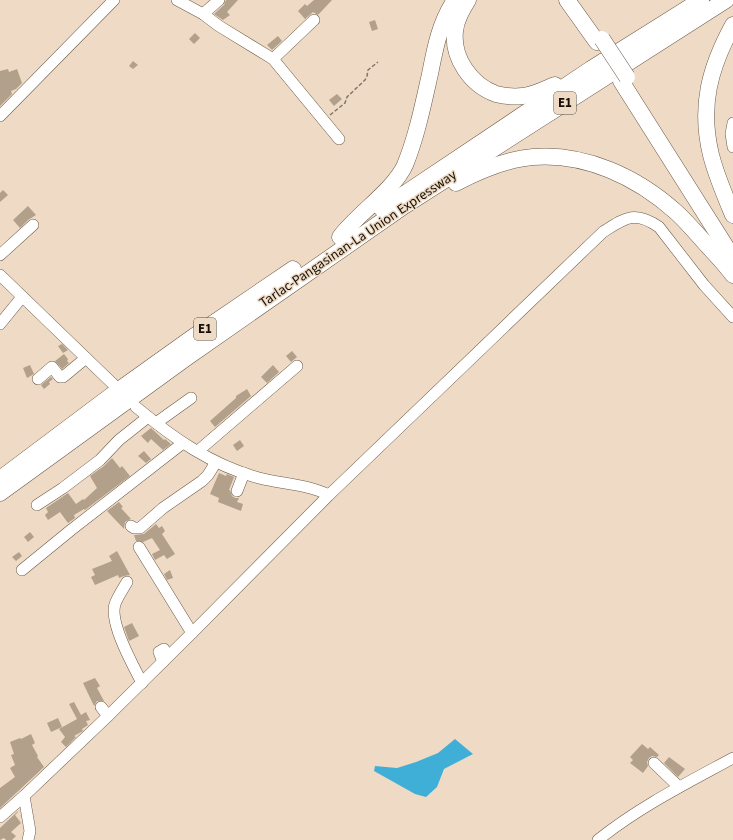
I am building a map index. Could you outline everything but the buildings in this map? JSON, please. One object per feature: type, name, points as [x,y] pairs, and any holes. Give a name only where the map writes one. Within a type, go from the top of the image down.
[{"type":"highway","points":[[340,237],[349,226],[388,188],[404,167],[414,142],[439,32],[449,9],[455,0]]},
{"type":"highway","points":[[468,0],[457,22],[455,32],[456,46],[463,67],[473,79],[480,85],[496,94],[525,96],[592,69]]},
{"type":"highway","points":[[567,0],[600,40]]},
{"type":"highway","points":[[576,0],[733,258]]},
{"type":"highway","name":"Tarlac-Pangasinan-La Union Expressway","points":[[0,479],[112,395],[196,335],[407,191],[592,69],[701,0]]},
{"type":"highway","name":"Tarlac-Pangasinan-La Union Expressway","points":[[0,493],[166,372],[404,206],[726,0]]},
{"type":"highway","points":[[733,25],[722,45],[713,67],[708,93],[706,128],[711,155],[733,216]]},
{"type":"highway","points":[[624,79],[733,247]]},
{"type":"highway","points":[[404,206],[419,204],[471,175],[515,160],[532,157],[559,157],[584,161],[607,168],[628,178],[652,193],[676,212],[733,274]]},
{"type":"street","points":[[0,116],[114,0]]},
{"type":"street","points":[[177,0],[203,14],[219,26],[272,58],[339,139]]},
{"type":"street","points":[[203,14],[219,0]]},
{"type":"street","points":[[272,58],[314,20]]},
{"type":"street","points":[[733,123],[733,148]]},
{"type":"street","points":[[0,817],[24,796],[104,711],[142,683],[329,495],[603,232],[628,218],[641,217],[659,227],[704,285],[733,317]]},
{"type":"street","points":[[0,255],[33,225]]},
{"type":"street","points":[[0,275],[22,298],[115,386]]},
{"type":"street","points":[[0,324],[22,298]]},
{"type":"street","points":[[38,379],[52,367],[54,367],[60,376],[63,377],[86,358]]},
{"type":"street","points":[[198,451],[298,366]]},
{"type":"street","points":[[37,504],[63,488],[100,460],[120,440],[191,398]]},
{"type":"street","points":[[136,407],[183,444],[224,466],[259,478],[311,488],[329,495]]},
{"type":"street","points":[[22,570],[77,525],[183,444]]},
{"type":"street","points":[[131,526],[137,529],[140,528],[163,508],[202,481],[208,475],[216,462]]},
{"type":"street","points":[[236,491],[244,473]]},
{"type":"street","points":[[139,546],[192,633]]},
{"type":"street","points":[[127,582],[115,604],[114,615],[127,653],[142,683]]},
{"type":"street","points":[[163,662],[159,652],[164,649]]},
{"type":"street","points":[[598,840],[633,815],[733,758]]},
{"type":"street","points":[[654,763],[680,787]]},
{"type":"street","points":[[24,796],[30,831],[28,840]]},
{"type":"path","points":[[321,118],[330,115],[345,103],[347,97],[365,80],[368,70],[378,62]]},
{"type":"water","points":[[455,739],[473,754],[444,769],[437,787],[426,797],[415,794],[374,771],[375,766],[397,768],[416,762],[438,753]]}]
